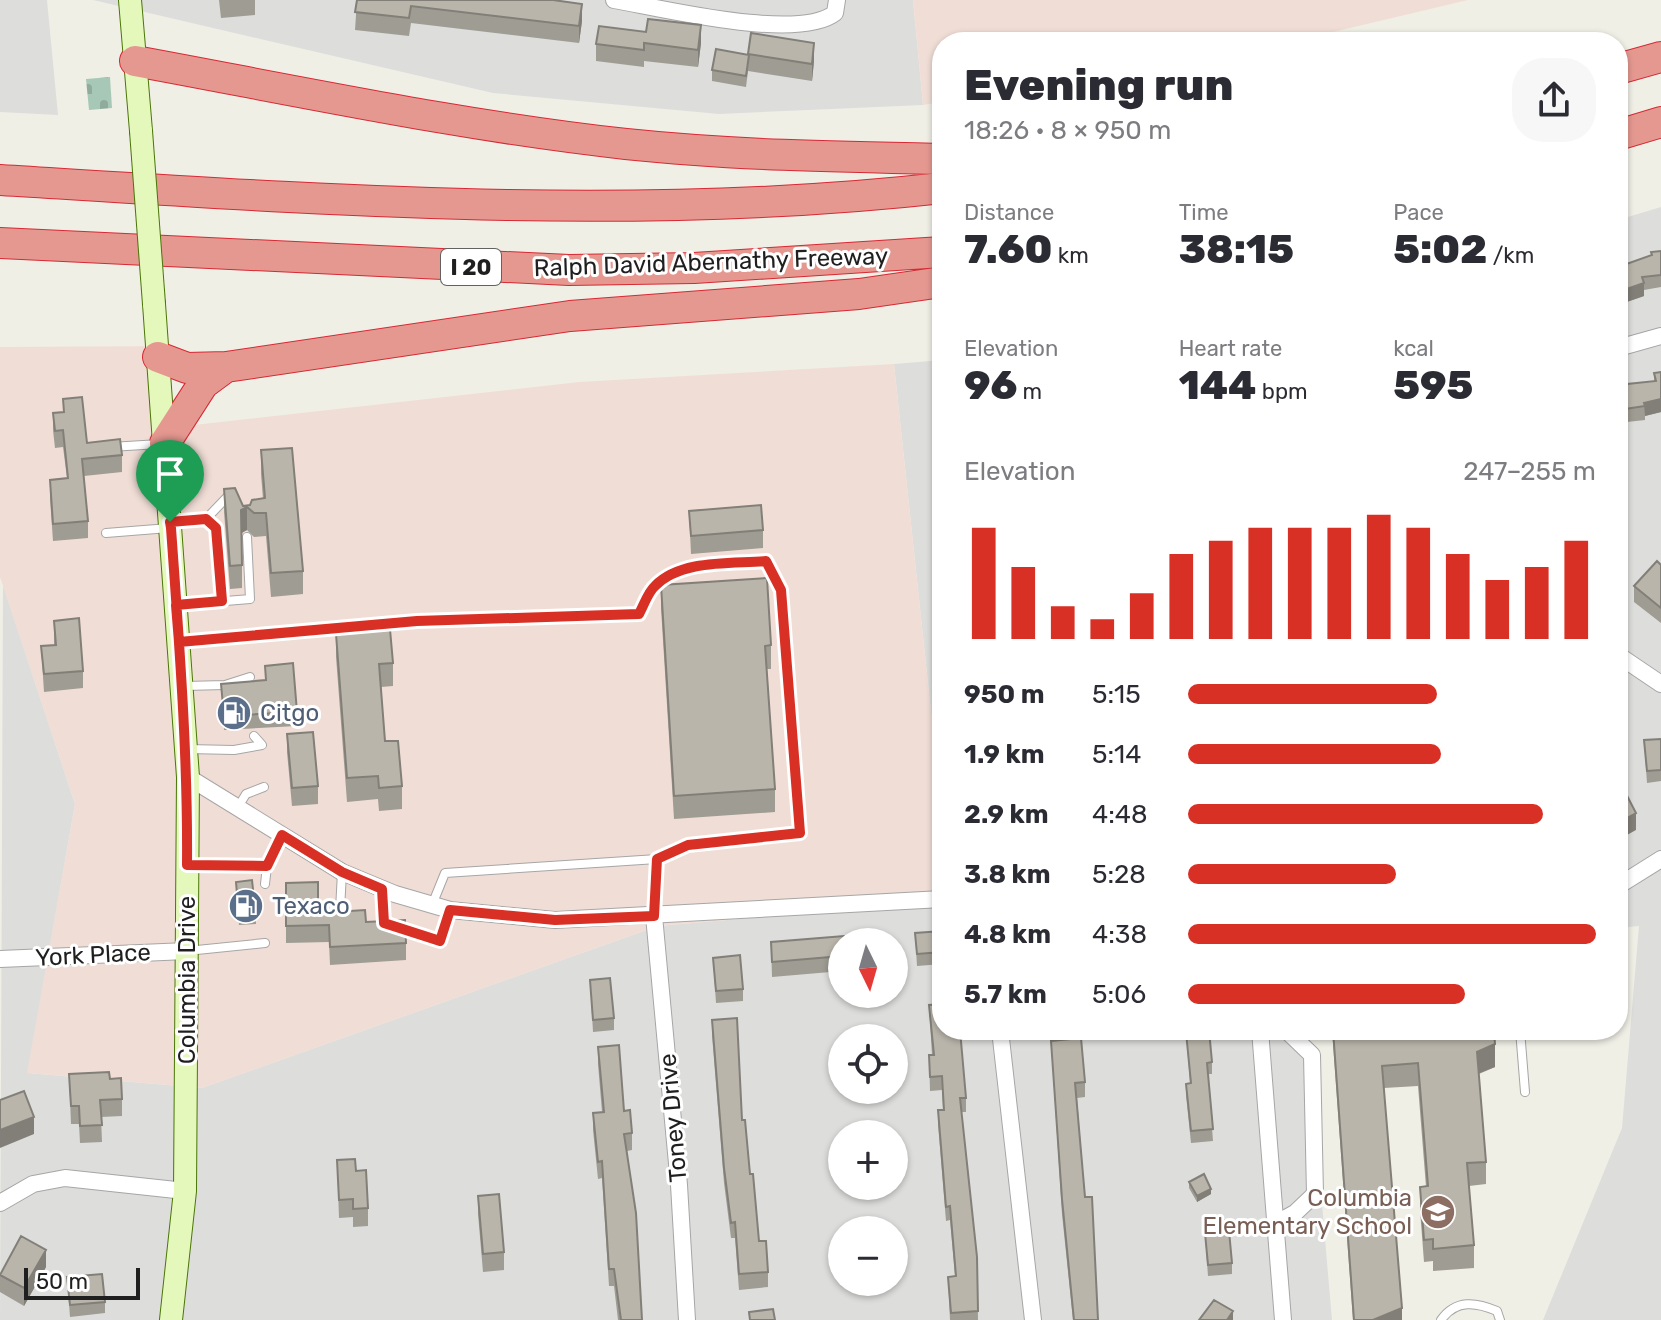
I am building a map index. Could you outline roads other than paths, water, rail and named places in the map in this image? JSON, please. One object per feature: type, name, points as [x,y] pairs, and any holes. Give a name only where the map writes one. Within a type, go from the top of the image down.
[{"type":"highway","points":[[1628,66],[1661,57]]},
{"type":"highway","points":[[135,61],[471,121],[626,144],[780,155],[932,159]]},
{"type":"highway","points":[[1628,132],[1661,122]]},
{"type":"highway","points":[[0,180],[436,203],[605,206],[757,202],[932,189]]},
{"type":"highway","name":"Ralph David Abernathy Freeway","points":[[0,243],[569,270],[694,268],[932,253]]},
{"type":"highway","points":[[158,357],[187,368],[226,367],[570,316],[859,294],[932,283]]},
{"type":"highway","points":[[165,443],[203,384],[226,367]]},
{"type":"main road","points":[[130,0],[135,61]]},
{"type":"main road","name":"Columbia Drive","points":[[135,61],[188,777],[185,1191],[171,1320]]},
{"type":"street","points":[[614,0],[671,5],[742,23],[808,23],[827,19],[835,13],[837,0]]},
{"type":"street","points":[[1628,345],[1661,336]]},
{"type":"street","points":[[1628,662],[1661,684]]},
{"type":"street","points":[[188,777],[342,872],[382,889],[450,910],[555,920],[932,900]]},
{"type":"street","points":[[1628,880],[1661,859]]},
{"type":"street","name":"Toney Drive","points":[[654,916],[687,1320]]},
{"type":"street","name":"York Place","points":[[0,959],[187,951]]},
{"type":"street","points":[[1001,1040],[1033,1320]]},
{"type":"street","points":[[1261,1040],[1283,1320]]},
{"type":"street","points":[[1275,1224],[1295,1213],[1315,1194],[1312,1055],[1296,1040]]},
{"type":"street","points":[[0,1203],[33,1184],[65,1178],[185,1191]]},
{"type":"lane","points":[[109,447],[165,443]]},
{"type":"lane","points":[[106,533],[206,519],[227,494],[236,502]]},
{"type":"lane","points":[[206,519],[221,532],[224,571],[222,601]]},
{"type":"lane","points":[[176,605],[250,599],[247,537]]},
{"type":"lane","points":[[179,642],[417,621],[639,614],[653,587],[671,574],[687,568],[766,561],[781,590],[800,833],[688,845],[657,859],[445,873],[432,905]]},
{"type":"lane","points":[[182,686],[225,685],[250,677]]},
{"type":"lane","points":[[186,748],[234,750],[262,745],[254,736]]},
{"type":"lane","points":[[238,807],[246,794],[264,787]]},
{"type":"lane","points":[[265,884],[267,866],[282,835]]},
{"type":"lane","points":[[654,916],[657,859]]},
{"type":"lane","points":[[187,865],[267,866]]},
{"type":"lane","points":[[340,910],[342,872]]},
{"type":"lane","points":[[382,889],[384,923],[440,941],[450,910]]},
{"type":"lane","points":[[187,951],[265,943]]},
{"type":"lane","points":[[1521,1040],[1525,1092]]},
{"type":"lane","points":[[1441,1320],[1458,1305],[1478,1303],[1497,1311],[1500,1320]]},
{"type":"place","name":"Citgo","points":[[234,713]]},
{"type":"place","name":"Texaco","points":[[246,906]]},
{"type":"place","name":"Columbia Elementary School","points":[[1438,1212]]}]
